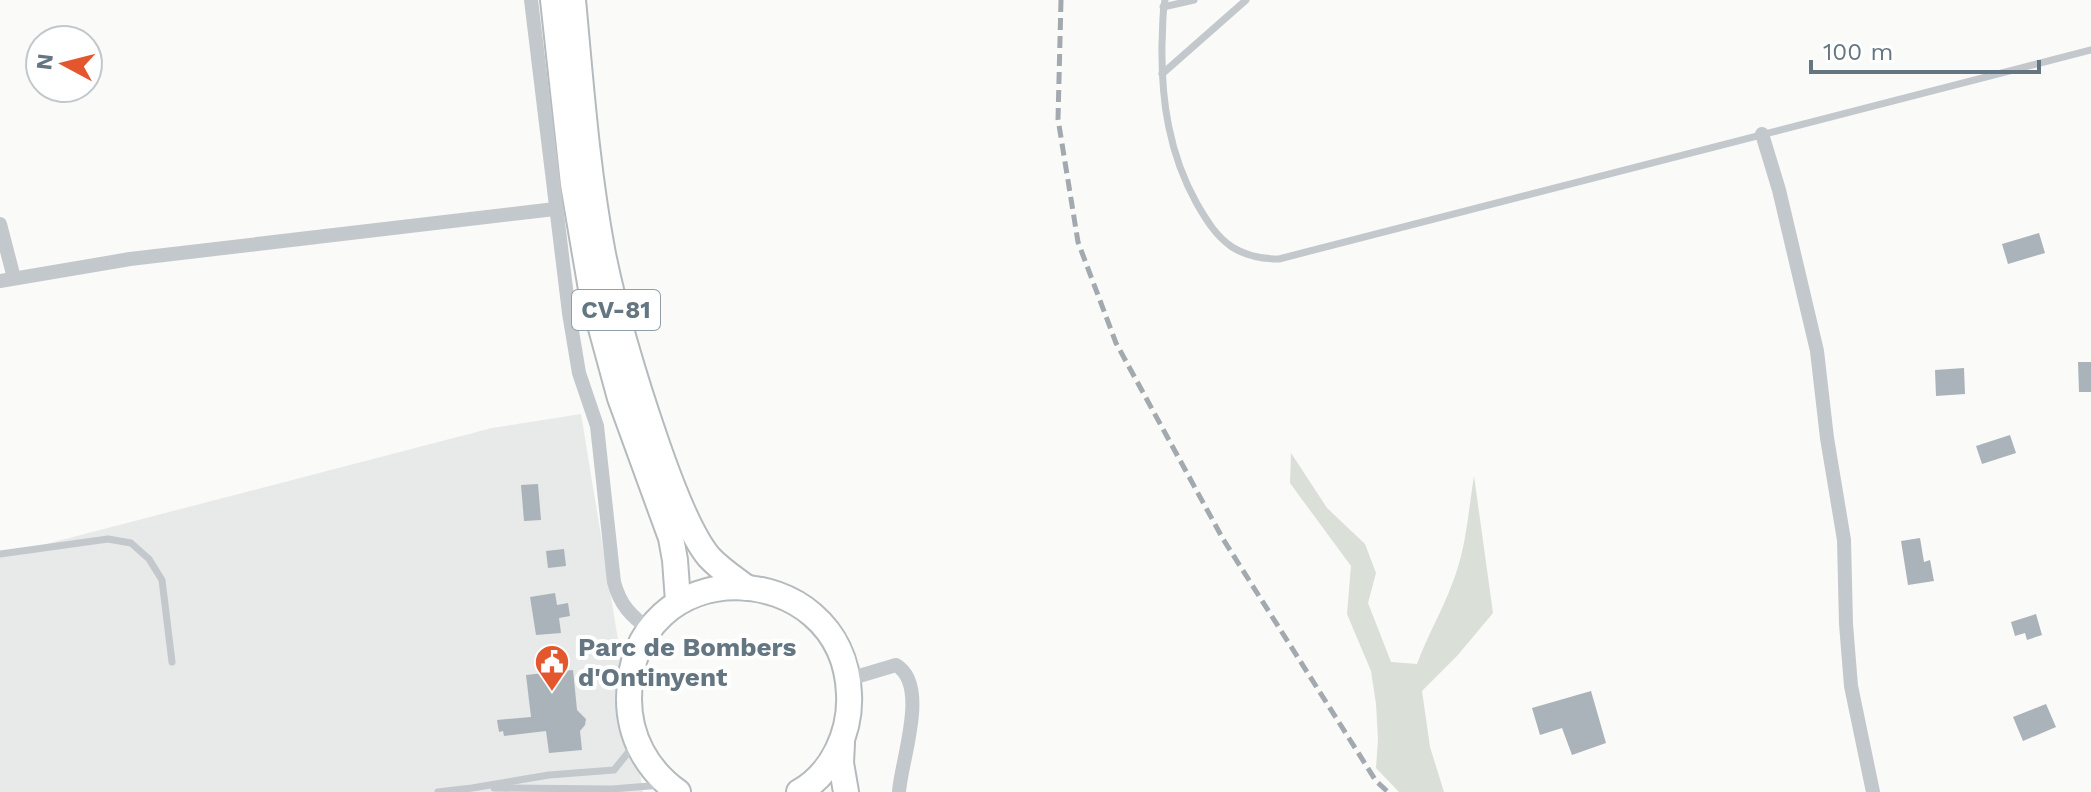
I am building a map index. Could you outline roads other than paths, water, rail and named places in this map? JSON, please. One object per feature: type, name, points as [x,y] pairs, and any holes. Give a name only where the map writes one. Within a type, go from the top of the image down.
[{"type":"main road","name":"CV-81","points":[[553,0],[573,184],[592,295],[620,398],[671,538],[678,601]]},
{"type":"main road","name":"CV-81","points":[[573,0],[601,237],[614,302],[635,379],[662,459],[701,545],[726,573],[747,588]]},
{"type":"main road","name":"CV-81","points":[[672,788],[649,765],[636,742],[629,714],[631,669],[641,643],[678,601],[725,587],[776,593],[802,607],[823,626],[840,651],[849,679],[850,710],[842,741],[841,763],[846,792]]},
{"type":"main road","name":"CV-81","points":[[799,792],[827,767],[842,741]]},
{"type":"street","points":[[531,0],[574,347],[579,373],[597,426],[614,582],[625,609],[650,630]]},
{"type":"street","points":[[1762,134],[1779,190],[1817,351],[1827,438],[1844,540],[1851,686],[1873,792]]},
{"type":"street","points":[[0,224],[7,280],[146,257],[555,209]]},
{"type":"street","points":[[849,679],[896,665],[909,682],[913,709],[899,792]]},
{"type":"lane","points":[[1194,0],[1164,3],[1162,74],[1167,125],[1186,185],[1208,223],[1234,249],[1264,259],[1279,259],[2091,50]]},
{"type":"lane","points":[[1162,74],[1246,0]]},
{"type":"lane","points":[[0,554],[108,539],[131,543],[149,559],[162,580],[172,662]]},
{"type":"lane","points":[[612,790],[614,770],[636,742]]},
{"type":"lane","points":[[438,792],[549,775],[614,770]]},
{"type":"lane","points":[[472,788],[672,788]]},
{"type":"railway","points":[[1061,0],[1058,119],[1078,242],[1116,343],[1223,539],[1376,781],[1388,792]]},
{"type":"place","name":"Parc de Bombers d'Ontinyent","points":[[552,693]]}]
